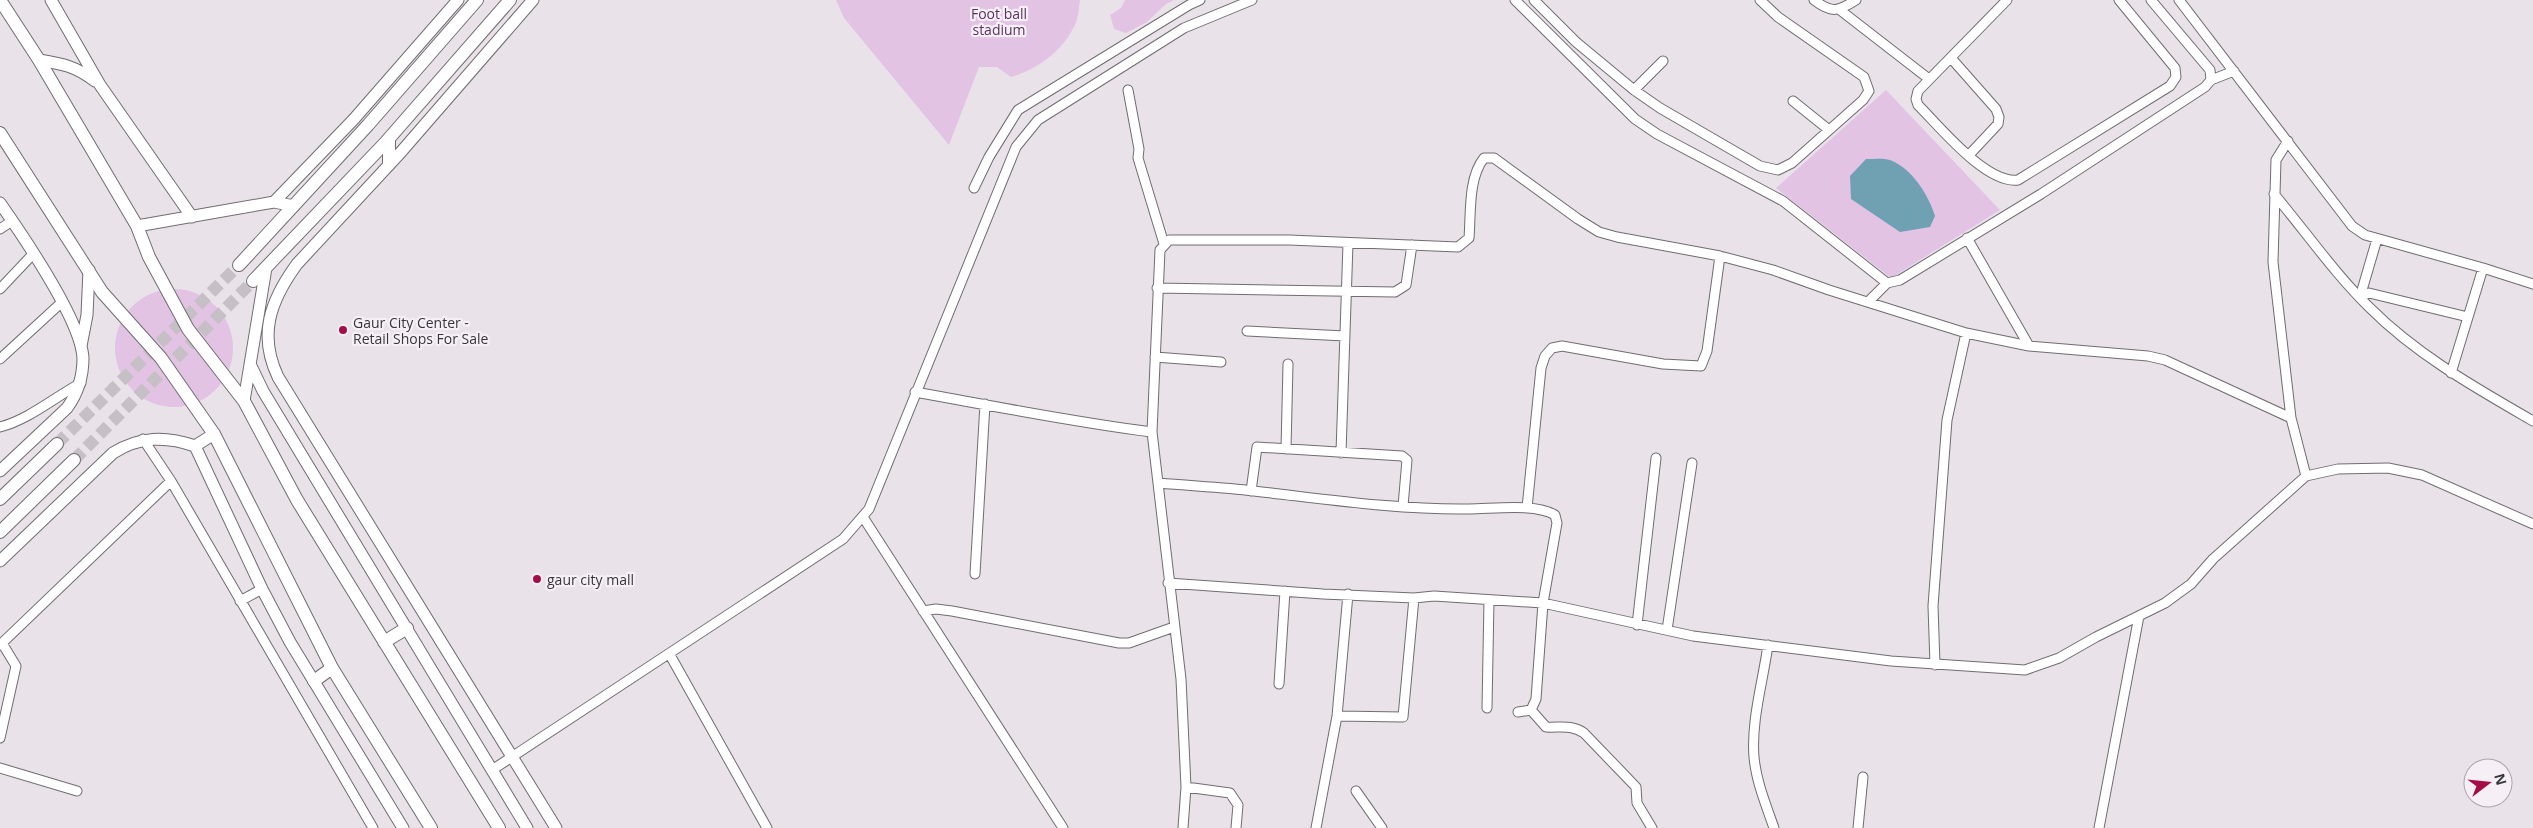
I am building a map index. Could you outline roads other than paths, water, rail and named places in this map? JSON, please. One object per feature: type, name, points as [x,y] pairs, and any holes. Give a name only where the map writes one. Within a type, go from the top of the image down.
[{"type":"main road","points":[[0,0],[39,60],[137,226],[149,257],[188,329],[244,401],[297,500],[499,828]]},
{"type":"main road","points":[[239,265],[477,0]]},
{"type":"main road","points":[[253,281],[389,138],[510,0]]},
{"type":"main road","points":[[0,133],[102,292],[161,358],[214,434],[332,668],[431,828]]},
{"type":"main road","points":[[389,138],[389,164]]},
{"type":"main road","points":[[0,500],[57,444]]},
{"type":"main road","points":[[0,532],[74,460]]},
{"type":"main road","points":[[384,642],[407,628]]},
{"type":"main road","points":[[314,681],[332,668]]},
{"type":"street","points":[[51,0],[100,85],[192,217]]},
{"type":"street","points":[[274,202],[287,185],[354,119],[458,0]]},
{"type":"street","points":[[533,0],[389,164],[296,264],[283,283],[276,298],[267,336],[268,352],[278,378],[556,828]]},
{"type":"street","points":[[974,188],[989,158],[1018,110],[1200,0]]},
{"type":"street","points":[[492,770],[670,655],[843,539],[870,509],[915,392],[1016,147],[1024,136],[1038,120],[1184,28],[1252,0]]},
{"type":"street","points":[[1515,0],[1635,119],[1657,134],[1783,201],[1887,283]]},
{"type":"street","points":[[1534,0],[1576,42],[1634,90],[1660,108],[1769,170],[1785,168],[1863,100],[1869,91],[1869,86],[1857,71],[1778,17],[1760,0]]},
{"type":"street","points":[[1814,0],[1828,9],[1840,10],[1929,79]]},
{"type":"street","points":[[1840,10],[1856,0]]},
{"type":"street","points":[[2007,0],[1929,79],[1918,91],[1916,98],[1918,105],[1969,156],[1996,176],[2009,181],[2018,180],[2170,86],[2176,77],[2175,68],[2119,0]]},
{"type":"street","points":[[2150,0],[2210,70],[2211,80]]},
{"type":"street","points":[[2179,0],[2352,226],[2365,236],[2483,268],[2533,284]]},
{"type":"street","points":[[1951,58],[1996,109],[1999,117],[1998,124],[1969,156]]},
{"type":"street","points":[[39,60],[64,63],[82,71],[100,85]]},
{"type":"street","points":[[1634,90],[1663,61]]},
{"type":"street","points":[[1869,301],[1887,283],[1900,280],[2042,194],[2205,87],[2211,80],[2234,71]]},
{"type":"street","points":[[1128,90],[1139,149],[1138,158],[1164,244]]},
{"type":"street","points":[[1792,101],[1829,130]]},
{"type":"street","points":[[2288,141],[2276,160],[2273,262],[2291,418],[2306,476]]},
{"type":"street","points":[[1183,828],[1186,787],[1181,678],[1168,583],[1152,432],[1160,250],[1169,240],[1289,240],[1458,247],[1469,238],[1478,166],[1484,158],[1494,158],[1599,232],[1720,256],[1773,270],[1829,290],[1966,333],[2029,346],[2148,356],[2165,360],[2291,418]]},
{"type":"street","points":[[2274,194],[2360,298],[2387,324],[2452,373],[2533,421]]},
{"type":"street","points":[[137,226],[274,202],[294,206]]},
{"type":"street","points":[[0,203],[34,253],[61,303],[78,337],[83,358],[81,383],[76,397],[67,408],[0,471]]},
{"type":"street","points":[[0,229],[12,221]]},
{"type":"street","points":[[1968,238],[2029,346]]},
{"type":"street","points":[[2360,298],[2377,239]]},
{"type":"street","points":[[1341,453],[1348,243]]},
{"type":"street","points":[[1157,288],[1346,292],[1401,291],[1406,285],[1412,245]]},
{"type":"street","points":[[0,289],[34,253]]},
{"type":"street","points":[[1528,508],[1541,368],[1545,356],[1552,348],[1562,346],[1663,364],[1701,366],[1707,351],[1720,256]]},
{"type":"street","points":[[244,401],[266,268]]},
{"type":"street","points":[[2452,373],[2483,268]]},
{"type":"street","points":[[80,347],[87,316],[89,270]]},
{"type":"street","points":[[2360,298],[2370,293],[2468,317]]},
{"type":"street","points":[[0,359],[61,303]]},
{"type":"street","points":[[1247,331],[1345,336]]},
{"type":"street","points":[[1935,665],[1933,606],[1947,420],[1966,333]]},
{"type":"street","points":[[254,343],[267,336]]},
{"type":"street","points":[[1154,357],[1221,362]]},
{"type":"street","points":[[250,364],[263,391],[527,828]]},
{"type":"street","points":[[1286,449],[1288,364]]},
{"type":"street","points":[[0,427],[24,418],[55,396],[81,383]]},
{"type":"street","points":[[915,392],[1073,422],[1152,432]]},
{"type":"street","points":[[975,574],[985,404]]},
{"type":"street","points":[[195,446],[214,434]]},
{"type":"street","points":[[143,439],[171,481],[373,828]]},
{"type":"street","points":[[0,562],[114,453],[143,439],[175,439],[195,446],[262,588],[314,681],[403,828]]},
{"type":"street","points":[[1251,490],[1257,447],[1406,458],[1403,506]]},
{"type":"street","points":[[1636,625],[1656,458]]},
{"type":"street","points":[[1667,630],[1692,463]]},
{"type":"street","points":[[1168,583],[1414,598],[1434,596],[1542,603],[1636,625],[1768,645],[1935,665],[2025,670],[2059,658],[2096,636],[2165,603],[2191,584],[2213,559],[2306,476],[2338,469],[2388,468],[2406,470],[2422,475],[2533,524]]},
{"type":"street","points":[[0,738],[16,666],[1,644],[171,481]]},
{"type":"street","points":[[1159,484],[1251,490],[1361,504],[1462,509],[1528,508],[1548,510],[1555,515],[1557,523],[1542,603],[1536,700],[1531,710]]},
{"type":"street","points":[[863,517],[1062,828]]},
{"type":"street","points":[[240,601],[262,588]]},
{"type":"street","points":[[1279,684],[1285,591]]},
{"type":"street","points":[[1316,828],[1337,716],[1348,594]]},
{"type":"street","points":[[1337,716],[1403,717],[1414,598]]},
{"type":"street","points":[[1487,708],[1489,600]]},
{"type":"street","points":[[923,611],[936,609],[952,611],[1119,643],[1129,643],[1174,626]]},
{"type":"street","points":[[2099,828],[2139,616]]},
{"type":"street","points":[[1768,645],[1755,728],[1754,755],[1756,771],[1774,828]]},
{"type":"street","points":[[670,655],[767,828]]},
{"type":"street","points":[[1518,712],[1531,710]]},
{"type":"street","points":[[1531,710],[1546,727],[1568,726],[1577,728],[1584,733],[1636,787],[1637,803],[1652,828]]},
{"type":"street","points":[[0,768],[78,791]]},
{"type":"street","points":[[1858,828],[1864,777]]},
{"type":"street","points":[[1186,787],[1230,793],[1238,805],[1236,828]]},
{"type":"street","points":[[1356,791],[1382,828]]},
{"type":"water","points":[[1866,159],[1890,160],[1905,169],[1912,176],[1929,200],[1935,216],[1930,227],[1900,232],[1851,199],[1850,176]]},
{"type":"tunnel","points":[[57,444],[239,265]]},
{"type":"tunnel","points":[[74,460],[253,281]]},
{"type":"place","name":"Gaur City Center - Retail Shops For Sale","points":[[343,330]]},
{"type":"place","name":"gaur city mall","points":[[537,579]]},
{"type":"park label","name":"Foot ball stadium","points":[[999,22]]}]
